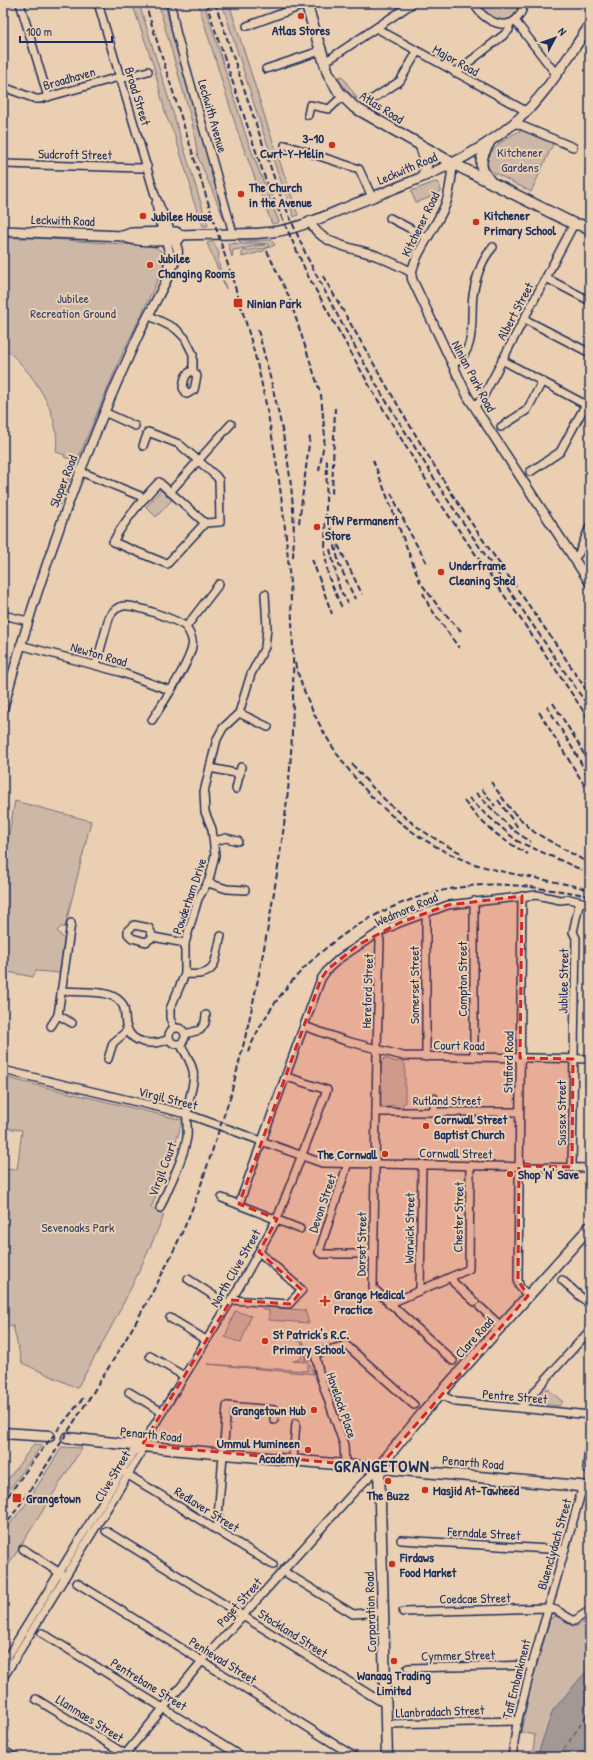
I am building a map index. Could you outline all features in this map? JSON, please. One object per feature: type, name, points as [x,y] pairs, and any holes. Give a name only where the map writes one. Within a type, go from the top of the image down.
[{"type":"main road","name":"Atlas Road","points":[[308,4],[320,51],[331,80],[343,96],[364,114],[452,163],[574,224]]},
{"type":"main road","name":"Leckwith Road","points":[[3,231],[123,236],[131,233],[171,236],[273,232],[310,221],[372,197],[452,163],[489,142],[515,123],[526,111],[556,74],[590,25]]},
{"type":"main road","points":[[489,142],[482,155],[480,166],[491,182]]},
{"type":"main road","points":[[420,145],[426,165],[422,176]]},
{"type":"main road","points":[[574,224],[581,225],[590,230]]},
{"type":"main road","points":[[574,224],[578,230],[590,236]]},
{"type":"main road","name":"Clare Road","points":[[379,1467],[398,1442],[590,1226]]},
{"type":"main road","name":"Penarth Road","points":[[3,1433],[586,1486]]},
{"type":"main road","name":"Corporation Road","points":[[379,1467],[387,1757]]},
{"type":"street","points":[[20,3],[48,97]]},
{"type":"street","name":"Broad Street","points":[[98,3],[147,166],[155,195],[159,220],[171,236]]},
{"type":"street","points":[[331,58],[413,3]]},
{"type":"street","points":[[474,3],[479,12],[487,18],[496,22],[512,23],[556,74]]},
{"type":"street","points":[[455,73],[509,30],[512,23],[521,15],[524,3]]},
{"type":"street","points":[[247,26],[308,4]]},
{"type":"street","name":"Leckwith Avenue","points":[[171,5],[172,16],[233,233]]},
{"type":"street","name":"Major Road","points":[[376,28],[526,111]]},
{"type":"street","points":[[266,69],[320,51]]},
{"type":"street","points":[[368,102],[400,81],[417,52]]},
{"type":"street","name":"Broadhaven","points":[[3,87],[36,99],[148,70]]},
{"type":"street","points":[[308,116],[311,102],[329,109],[343,96]]},
{"type":"street","points":[[515,123],[573,147]]},
{"type":"street","points":[[285,145],[359,169],[372,197]]},
{"type":"street","name":"Kitchener Road","points":[[411,272],[446,203],[450,177],[453,169],[452,163]]},
{"type":"street","name":"Sudcroft Street","points":[[3,164],[141,168],[147,166]]},
{"type":"street","points":[[390,218],[428,238]]},
{"type":"street","points":[[310,221],[316,231],[330,240],[376,256],[411,272]]},
{"type":"street","name":"Albert Street","points":[[474,406],[480,402],[574,224]]},
{"type":"street","name":"Sloper Road","points":[[3,709],[20,645],[59,525],[79,471],[148,315],[176,262],[178,252],[171,236]]},
{"type":"street","points":[[452,364],[462,357],[471,338],[473,302],[477,277],[485,256],[493,247]]},
{"type":"street","name":"Ninian Park Road","points":[[411,272],[414,283],[452,364],[474,406],[590,583]]},
{"type":"street","points":[[546,278],[590,301]]},
{"type":"street","points":[[148,315],[176,329],[185,338],[193,354],[193,371]]},
{"type":"street","points":[[524,318],[590,353]]},
{"type":"street","points":[[502,360],[588,405],[560,452],[530,472]]},
{"type":"street","points":[[501,427],[527,410],[542,382]]},
{"type":"street","points":[[104,412],[179,444],[218,480],[220,522],[205,523],[167,564],[113,542],[119,531],[159,482],[205,523]]},
{"type":"street","points":[[170,492],[231,424]]},
{"type":"street","points":[[143,446],[148,432]]},
{"type":"street","points":[[79,471],[145,498]]},
{"type":"street","points":[[574,558],[579,553],[590,526]]},
{"type":"street","points":[[186,627],[219,584]]},
{"type":"street","name":"Powderham Drive","points":[[174,1028],[170,1018],[170,1009],[185,974],[185,943],[198,899],[208,883],[215,859],[214,841],[203,803],[210,768],[220,733],[239,714],[251,674],[265,647],[267,628],[265,594]]},
{"type":"street","points":[[96,665],[111,613],[120,607],[133,607],[186,627],[192,640],[192,647],[176,680],[152,720]]},
{"type":"street","points":[[3,615],[28,622]]},
{"type":"street","name":"Newton Road","points":[[20,645],[120,672],[169,690]]},
{"type":"street","points":[[239,714],[268,727]]},
{"type":"street","points":[[210,768],[241,771],[236,790]]},
{"type":"street","points":[[214,841],[226,838],[238,841]]},
{"type":"street","points":[[208,883],[227,889],[245,890]]},
{"type":"street","name":"Wedmore Road","points":[[239,1204],[264,1140],[321,978],[328,969],[378,933],[426,912],[448,905],[537,895],[552,897],[560,900],[569,899],[590,904]]},
{"type":"street","name":"Stafford Road","points":[[522,896],[518,1280],[519,1286],[528,1296]]},
{"type":"street","name":"Compton Street","points":[[474,901],[474,1057]]},
{"type":"street","name":"Jubilee Street","points":[[573,1059],[576,938],[573,932],[580,905]]},
{"type":"street","name":"Somerset Street","points":[[426,912],[426,1057]]},
{"type":"street","points":[[51,1026],[58,1015],[65,932],[70,923]]},
{"type":"street","name":"Hereford Street","points":[[374,1164],[380,941],[378,933]]},
{"type":"street","points":[[185,974],[200,975],[209,972],[215,962],[221,936]]},
{"type":"street","points":[[153,937],[185,943]]},
{"type":"street","points":[[61,991],[101,993],[116,997],[125,1010],[128,1030],[137,1039],[148,1044],[162,1042],[169,1039]]},
{"type":"street","points":[[58,1015],[72,1024]]},
{"type":"street","points":[[185,1034],[200,1030],[206,1015]]},
{"type":"street","name":"Court Road","points":[[304,1026],[377,1051],[403,1056],[590,1059]]},
{"type":"street","points":[[169,1039],[169,1033],[174,1028],[181,1029],[185,1034],[184,1040],[180,1044]]},
{"type":"street","points":[[108,1058],[113,1043],[128,1030]]},
{"type":"street","points":[[169,1039],[175,1044],[180,1044],[188,1056],[194,1072],[193,1089],[187,1114]]},
{"type":"street","name":"Sussex Street","points":[[572,1167],[573,1059]]},
{"type":"street","name":"Virgil Street","points":[[3,1070],[187,1114],[264,1140],[322,1163]]},
{"type":"street","name":"North Clive Street","points":[[142,1445],[230,1302],[277,1220],[303,1155],[327,1090],[286,1077]]},
{"type":"street","points":[[434,1098],[434,1112]]},
{"type":"street","name":"Rutland Street","points":[[376,1112],[519,1112]]},
{"type":"street","name":"Virgil Court","points":[[160,1208],[185,1144],[188,1125],[187,1114]]},
{"type":"street","name":"Cornwall Street","points":[[322,1163],[590,1168]]},
{"type":"street","name":"Devon Street","points":[[348,1163],[319,1250],[322,1254],[372,1254]]},
{"type":"street","name":"Dorset Street","points":[[374,1164],[372,1254],[373,1288],[453,1361]]},
{"type":"street","name":"Warwick Street","points":[[420,1291],[422,1164]]},
{"type":"street","name":"Chester Street","points":[[451,1277],[469,1269],[470,1166]]},
{"type":"street","points":[[222,1198],[300,1228]]},
{"type":"street","points":[[188,1279],[230,1302],[289,1304],[302,1290],[259,1252]]},
{"type":"street","points":[[389,1304],[451,1277],[454,1283],[501,1326]]},
{"type":"street","points":[[562,1280],[590,1305]]},
{"type":"street","points":[[170,1318],[206,1340]]},
{"type":"street","points":[[520,1408],[590,1330]]},
{"type":"street","name":"Havelock Place","points":[[345,1464],[344,1445],[320,1376],[315,1354],[346,1345],[414,1405]]},
{"type":"street","points":[[150,1356],[184,1376]]},
{"type":"street","points":[[129,1392],[162,1412]]},
{"type":"street","name":"Pentre Street","points":[[440,1395],[456,1402],[590,1415]]},
{"type":"street","points":[[217,1529],[226,1406],[275,1407],[274,1420]]},
{"type":"street","points":[[293,1460],[296,1423]]},
{"type":"street","points":[[587,1469],[590,1433]]},
{"type":"street","name":"Clive Street","points":[[3,1664],[62,1575],[124,1473],[140,1455],[142,1445]]},
{"type":"street","name":"Paget Street","points":[[126,1756],[202,1661],[379,1467]]},
{"type":"street","name":"Redlaver Street","points":[[124,1473],[274,1565]]},
{"type":"street","name":"Blaenclydach Street","points":[[548,1608],[586,1486]]},
{"type":"street","name":"Stockland Street","points":[[106,1531],[380,1701],[386,1703]]},
{"type":"street","name":"Ferndale Street","points":[[401,1540],[565,1550]]},
{"type":"street","points":[[23,1549],[62,1575]]},
{"type":"street","points":[[283,1571],[353,1614],[383,1612]]},
{"type":"street","name":"Clive Street","points":[[3,1678],[62,1575]]},
{"type":"street","name":"Penhevad Street","points":[[78,1583],[356,1757]]},
{"type":"street","points":[[548,1608],[556,1610],[571,1620],[576,1620],[590,1610]]},
{"type":"street","name":"Coedcae Street","points":[[403,1612],[548,1608]]},
{"type":"street","name":"Taff Embankment","points":[[512,1757],[518,1721],[548,1608]]},
{"type":"street","name":"Pentrebane Street","points":[[42,1633],[242,1757]]},
{"type":"street","name":"Cymmer Street","points":[[408,1668],[532,1665]]},
{"type":"street","name":"Llanmaes Street","points":[[36,1699],[126,1756]]},
{"type":"street","name":"Llanbradach Street","points":[[386,1724],[518,1721]]},
{"type":"street","points":[[4,1750],[14,1757]]},
{"type":"highlighted area","points":[[522,896],[520,1058],[573,1059],[572,1167],[519,1166],[518,1280],[528,1296],[379,1467],[142,1445],[231,1300],[291,1304],[302,1290],[259,1252],[277,1219],[239,1204],[321,979],[328,969],[358,945],[399,923],[448,905]]},
{"type":"green space","points":[[132,3],[139,3],[208,226],[203,226],[191,194],[191,187],[175,136],[166,116],[154,67]]},
{"type":"green space","points":[[158,3],[165,3],[227,226],[198,157],[192,122]]},
{"type":"green space","points":[[198,3],[204,3],[247,139],[279,222],[272,224],[238,133]]},
{"type":"green space","points":[[222,3],[229,3],[268,127],[298,215],[294,217],[262,129]]},
{"type":"green space","points":[[477,3],[519,3],[516,12],[512,17],[506,20],[500,20],[488,13]]},
{"type":"green space","points":[[342,76],[359,101],[349,93],[337,78]]},
{"type":"green space","name":"Kitchener Gardens","points":[[524,130],[554,142],[531,192],[491,171],[487,165],[491,152],[497,146],[512,135]]},
{"type":"green space","points":[[435,182],[439,183],[441,191],[438,194],[416,203],[411,191]]},
{"type":"green space","name":"Jubilee Recreation Ground","points":[[3,238],[35,238],[151,246],[158,248],[165,258],[165,265],[120,359],[77,461],[64,457],[65,455],[56,452],[57,438],[54,423],[50,408],[43,394],[24,368],[3,347]]},
{"type":"green space","points":[[271,240],[275,245],[265,249],[264,251],[242,257],[242,251],[265,248],[269,246],[268,244],[238,241]]},
{"type":"green space","points":[[213,241],[219,253],[218,261],[226,289],[207,243]]},
{"type":"green space","points":[[228,243],[265,245],[233,250],[232,257]]},
{"type":"green space","points":[[69,464],[75,466],[63,498],[61,497],[70,472],[66,471]]},
{"type":"green space","points":[[161,490],[172,500],[156,517],[146,507]]},
{"type":"green space","points":[[15,801],[91,821],[65,927],[61,927],[57,931],[65,940],[60,973],[36,971],[33,977],[3,971],[3,865]]},
{"type":"green space","points":[[385,1058],[396,1062],[402,1060],[405,1064],[405,1102],[401,1108],[393,1105],[385,1108],[380,1105],[381,1062]]},
{"type":"green space","name":"Sevenoaks Park","points":[[3,1077],[183,1120],[168,1165],[151,1208],[164,1215],[124,1303],[77,1388],[22,1363],[13,1326],[3,1328],[3,1169],[17,1170],[22,1130],[3,1128]]},
{"type":"green space","points":[[263,1307],[305,1310],[309,1323],[269,1320],[269,1310],[263,1310]]},
{"type":"green space","points":[[235,1311],[251,1316],[241,1343],[225,1337]]},
{"type":"green space","points":[[299,1330],[309,1362],[306,1362],[305,1355],[305,1362],[293,1361],[301,1359],[302,1342],[298,1341]]},
{"type":"green space","points":[[207,1364],[307,1371],[308,1364],[310,1365],[314,1374]]},
{"type":"green space","points":[[547,1388],[563,1402],[559,1406],[534,1403]]},
{"type":"green space","points":[[34,1444],[42,1445],[3,1498],[3,1486]]},
{"type":"green space","points":[[62,1447],[82,1448],[3,1574],[3,1532],[26,1504]]},
{"type":"green space","points":[[555,1616],[572,1626],[578,1625],[590,1617],[590,1667],[553,1710],[537,1757],[530,1757],[533,1751],[535,1735],[521,1732],[531,1685],[550,1619]]},
{"type":"shaded area","points":[[590,1667],[590,1751],[587,1757],[537,1757],[553,1710]]},
{"type":"ferry route","points":[[559,1757],[590,1710]]},
{"type":"railway","points":[[145,3],[253,347],[262,385],[278,471],[288,557],[293,645],[293,688],[291,754],[287,799],[271,910],[248,1027],[230,1097]]},
{"type":"railway","points":[[206,3],[267,184],[308,276],[373,392],[440,503],[590,721]]},
{"type":"railway","points":[[215,3],[279,192],[307,257],[341,322],[380,391],[447,499],[590,709]]},
{"type":"railway","points":[[267,251],[289,297],[321,395],[325,437],[319,471]]},
{"type":"railway","points":[[323,276],[454,497],[590,696]]},
{"type":"railway","points":[[258,330],[279,414],[289,471],[294,528],[293,557]]},
{"type":"railway","points":[[332,494],[335,408]]},
{"type":"railway","points":[[299,523],[310,436]]},
{"type":"railway","points":[[327,460],[325,552],[328,576],[342,608]]},
{"type":"railway","points":[[373,460],[420,582],[438,606],[461,631]]},
{"type":"railway","points":[[391,493],[410,533],[428,565]]},
{"type":"railway","points":[[329,519],[339,564],[355,599]]},
{"type":"railway","points":[[338,545],[362,594]]},
{"type":"railway","points":[[330,549],[340,590],[348,603]]},
{"type":"railway","points":[[312,559],[332,614]]},
{"type":"railway","points":[[423,593],[429,606],[459,648]]},
{"type":"railway","points":[[295,663],[306,695],[321,727],[339,756],[360,784],[385,809],[411,831],[441,849],[472,863],[501,871],[590,890]]},
{"type":"railway","points":[[553,703],[578,743],[589,764]]},
{"type":"railway","points":[[547,706],[579,759],[590,782]]},
{"type":"railway","points":[[539,712],[590,794]]},
{"type":"railway","points":[[352,764],[389,804],[431,836],[463,854]]},
{"type":"railway","points":[[491,782],[512,811],[534,832],[590,864]]},
{"type":"railway","points":[[482,789],[495,806]]},
{"type":"railway","points":[[476,793],[513,830],[531,842]]},
{"type":"railway","points":[[469,798],[517,841],[582,870]]},
{"type":"railway","points":[[498,800],[519,829]]},
{"type":"railway","points":[[464,801],[485,825],[528,854]]},
{"type":"railway","points":[[248,1052],[264,1020],[285,990],[309,963],[336,940],[367,920],[400,904],[434,893],[470,886],[489,885],[527,886],[590,897]]},
{"type":"railway","points":[[3,1528],[39,1477],[104,1375],[163,1272],[194,1204],[232,1093]]},
{"type":"railway","points":[[3,1503],[33,1461],[84,1397]]},
{"type":"place","name":"Atlas Stores","points":[[301,16]]},
{"type":"place","name":"3-10 Cwrt-Y-Melin","points":[[332,145]]},
{"type":"place","name":"The Church in the Avenue","points":[[241,194]]},
{"type":"place","name":"Jubilee House","points":[[143,216]]},
{"type":"place","name":"Kitchener Primary School","points":[[476,222]]},
{"type":"place","name":"Jubilee Changing Rooms","points":[[150,265]]},
{"type":"place","name":"Ninian Park","points":[[238,303]]},
{"type":"place","name":"TfW Permanent Store","points":[[317,527]]},
{"type":"place","name":"Underframe Cleaning Shed","points":[[441,572]]},
{"type":"place","name":"Cornwall Street Baptist Church","points":[[426,1126]]},
{"type":"place","name":"The Cornwall","points":[[385,1154]]},
{"type":"place","name":"Shop 'N' Save","points":[[510,1174]]},
{"type":"place","name":"Grange Medical Practice","points":[[325,1301]]},
{"type":"place","name":"St Patrick's R.C. Primary School","points":[[265,1341]]},
{"type":"place","name":"Grangetown Hub","points":[[314,1410]]},
{"type":"place","name":"Ummul Mumineen Academy","points":[[308,1450]]},
{"type":"place","name":"The Buzz","points":[[388,1481]]},
{"type":"place","name":"Masjid At-Tawheed","points":[[425,1490]]},
{"type":"place","name":"Grangetown","points":[[17,1498]]},
{"type":"place","name":"Firdaws Food Market","points":[[392,1564]]},
{"type":"place","name":"Wanaag Trading Limited","points":[[394,1661]]},
{"type":"district","name":"GRANGETOWN","points":[[382,1465]]}]
